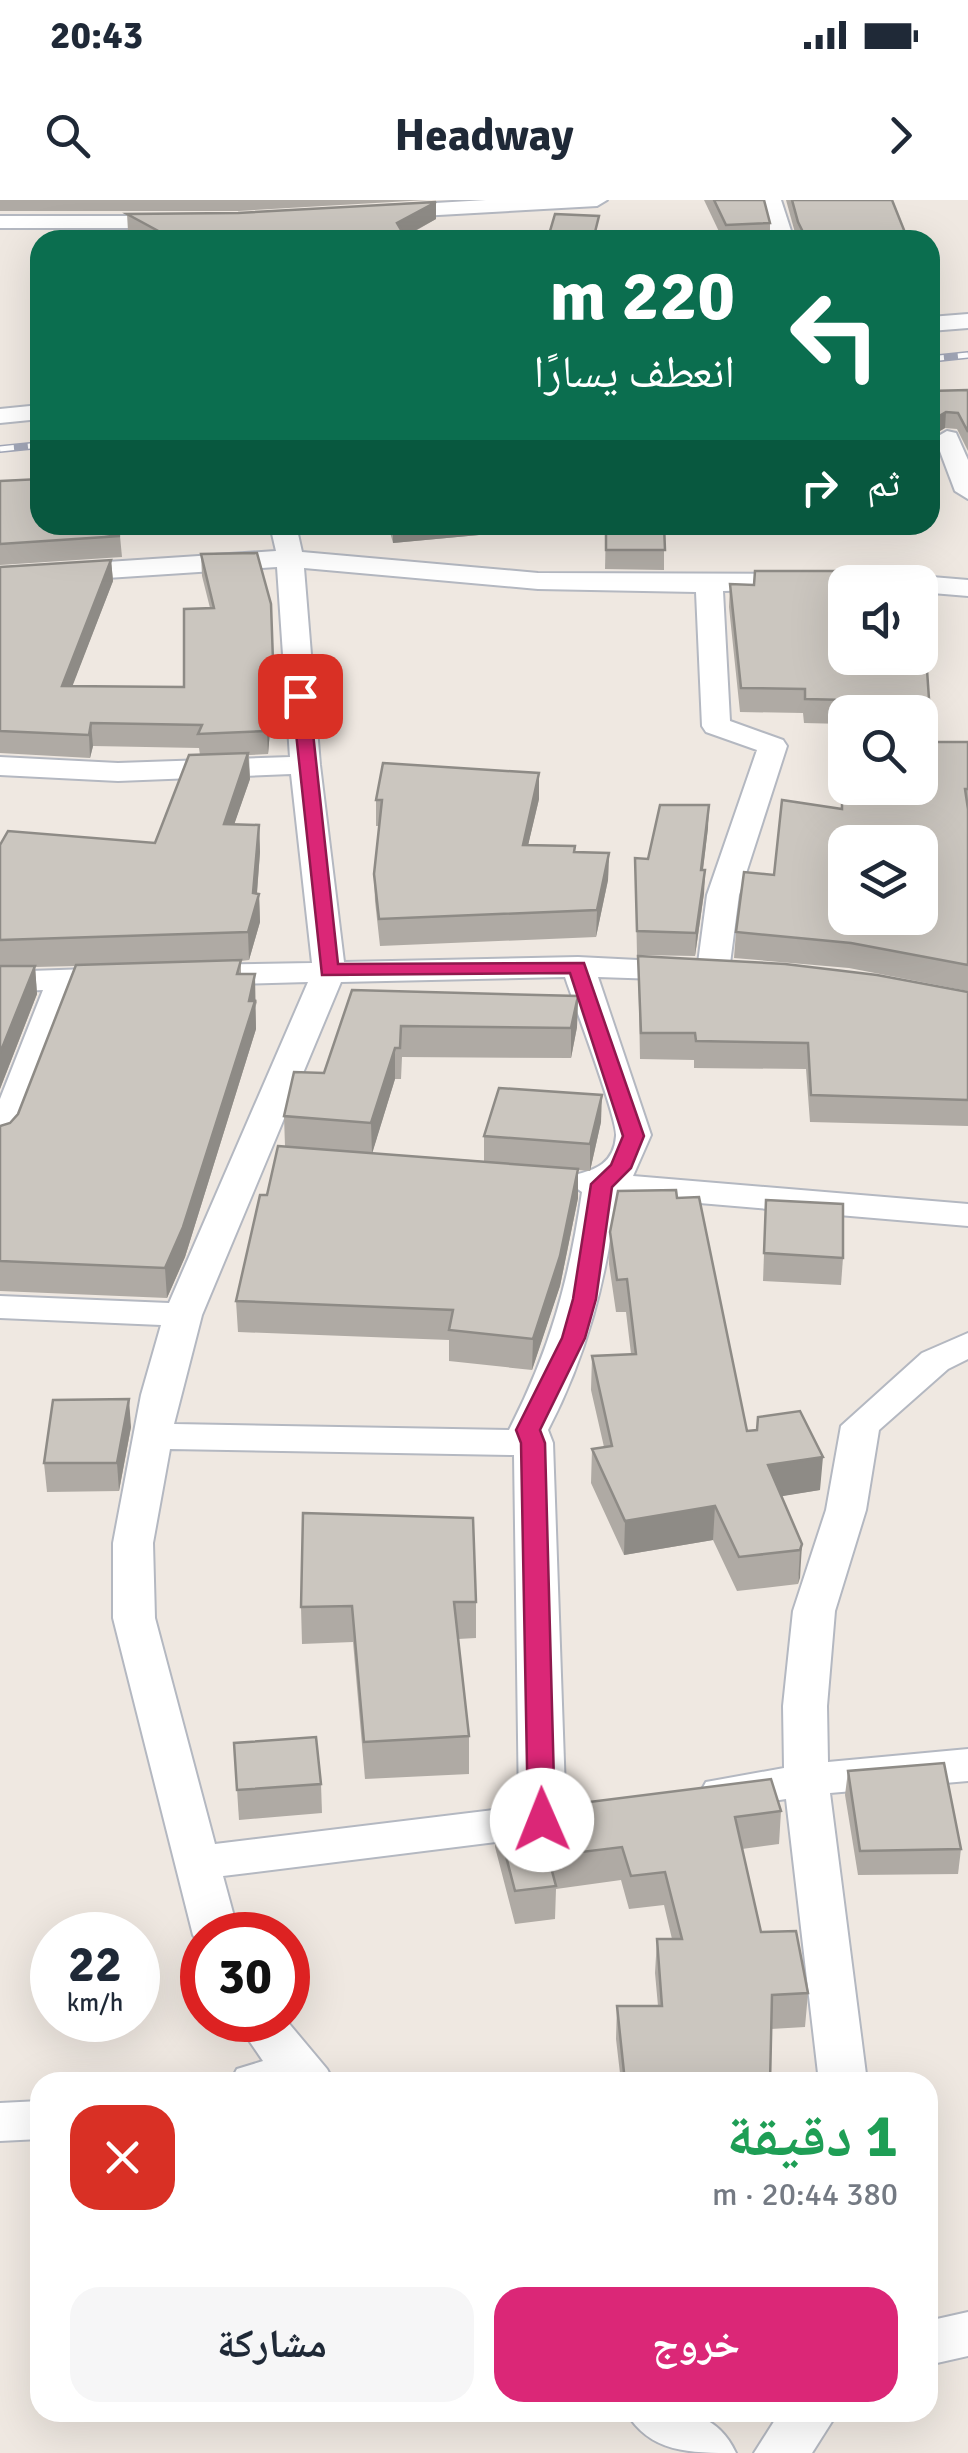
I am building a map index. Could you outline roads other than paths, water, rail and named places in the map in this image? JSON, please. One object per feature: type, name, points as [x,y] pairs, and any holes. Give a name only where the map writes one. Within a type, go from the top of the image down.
[{"type":"street","points":[[365,214],[597,200]]},
{"type":"street","points":[[772,200],[781,230]]},
{"type":"street","points":[[0,222],[208,222]]},
{"type":"street","points":[[940,323],[968,321]]},
{"type":"street","points":[[0,416],[30,413]]},
{"type":"street","points":[[947,438],[968,489]]},
{"type":"street","points":[[0,577],[287,542],[471,577],[710,584],[828,579]]},
{"type":"street","points":[[211,1912],[134,1618],[132,1543],[152,1436],[183,1315],[329,970],[287,542]]},
{"type":"street","points":[[710,584],[716,726],[774,746],[723,895],[712,971]]},
{"type":"street","points":[[938,586],[968,588]]},
{"type":"street","points":[[0,766],[118,772],[306,765]]},
{"type":"street","points":[[200,1862],[561,1817],[533,1443],[528,1430],[566,1356],[584,1299],[602,1184],[621,1168],[634,1136],[578,967]]},
{"type":"street","points":[[0,982],[329,970],[578,967],[748,974]]},
{"type":"street","points":[[0,1142],[64,980]]},
{"type":"street","points":[[251,1158],[290,1162]]},
{"type":"street","points":[[562,1182],[968,1215]]},
{"type":"street","points":[[0,1307],[183,1315]]},
{"type":"street","points":[[842,2072],[806,1780],[805,1706],[814,1612],[846,1510],[860,1426],[935,1361],[968,1344]]},
{"type":"street","points":[[152,1436],[533,1443]]},
{"type":"street","points":[[674,1800],[806,1780],[968,1765]]},
{"type":"street","points":[[269,2042],[284,2072]]},
{"type":"street","points":[[0,2122],[30,2120]]},
{"type":"street","points":[[938,2342],[968,2334]]},
{"type":"street","points":[[667,2422],[709,2453]]},
{"type":"street","points":[[780,2453],[803,2422]]},
{"type":"railway","points":[[940,358],[968,355]]},
{"type":"railway","points":[[0,449],[30,446]]}]
